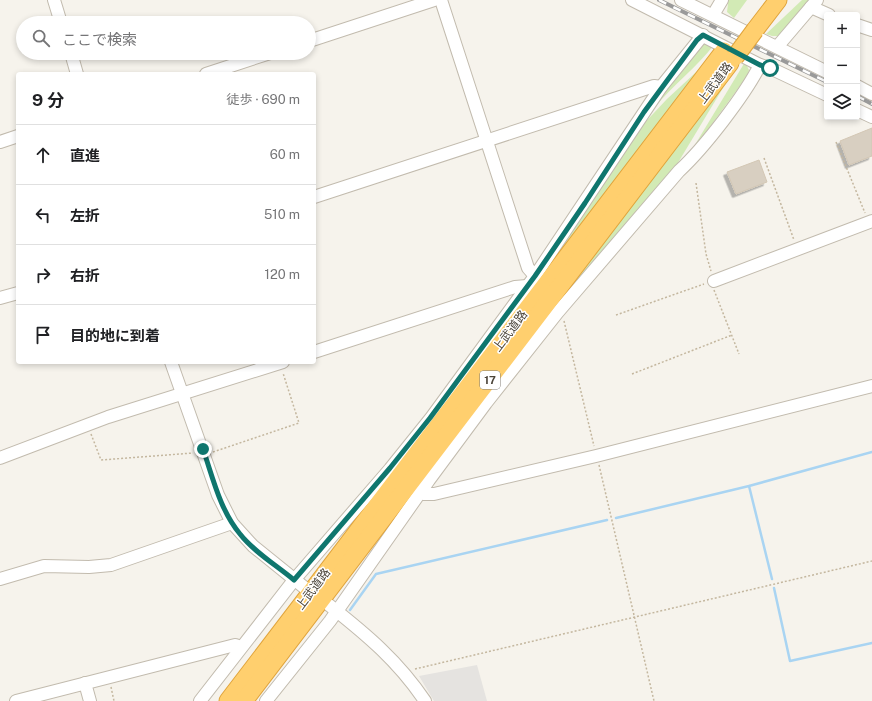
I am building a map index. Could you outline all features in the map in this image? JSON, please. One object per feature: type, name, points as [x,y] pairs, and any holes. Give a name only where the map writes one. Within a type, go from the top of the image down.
[{"type":"highway","name":"上武道路","points":[[244,701],[444,429],[730,54],[750,27],[764,0]]},
{"type":"highway","name":"上武道路","points":[[750,27],[778,0]]},
{"type":"highway","name":"上武道路","points":[[228,701],[444,429]]},
{"type":"street","points":[[54,0],[59,16]]},
{"type":"street","points":[[316,38],[434,0]]},
{"type":"street","points":[[441,0],[528,268],[535,276]]},
{"type":"street","points":[[632,0],[760,65],[770,68],[824,94]]},
{"type":"street","points":[[681,0],[824,70]]},
{"type":"street","points":[[713,15],[722,0]]},
{"type":"street","points":[[777,47],[814,4],[825,12]]},
{"type":"street","points":[[860,26],[872,30]]},
{"type":"street","points":[[266,701],[333,608],[420,493],[444,429],[527,286],[661,87],[703,35]]},
{"type":"street","points":[[72,60],[76,72]]},
{"type":"street","points":[[212,72],[249,60]]},
{"type":"street","points":[[200,701],[294,580],[390,468],[444,429],[558,312],[679,170],[690,160],[733,105],[760,65]]},
{"type":"street","points":[[316,196],[654,86],[661,87]]},
{"type":"street","points":[[860,88],[872,94]]},
{"type":"street","points":[[860,111],[872,117]]},
{"type":"street","points":[[0,142],[16,137]]},
{"type":"street","points":[[714,281],[870,221]]},
{"type":"street","points":[[316,351],[515,287],[527,286]]},
{"type":"street","points":[[0,298],[16,294]]},
{"type":"street","points":[[172,364],[218,495],[232,523],[241,535],[253,546],[305,588]]},
{"type":"street","points":[[0,458],[80,427],[277,364]]},
{"type":"street","points":[[420,493],[434,494],[596,456],[872,386]]},
{"type":"street","points":[[0,578],[44,566],[89,567],[111,565],[232,523]]},
{"type":"street","points":[[333,608],[379,645],[406,673],[425,701]]},
{"type":"street","points":[[16,701],[35,699],[85,684],[235,645],[241,648]]},
{"type":"street","points":[[85,684],[90,701]]},
{"type":"path","points":[[836,142],[870,221]]},
{"type":"path","points":[[764,158],[798,249]]},
{"type":"path","points":[[696,183],[706,254],[714,281],[712,286],[739,354]]},
{"type":"path","points":[[616,316],[714,281]]},
{"type":"path","points":[[558,312],[567,327],[654,701]]},
{"type":"path","points":[[632,374],[732,335]]},
{"type":"path","points":[[406,673],[413,670],[634,616],[872,561]]},
{"type":"path","points":[[108,678],[114,701]]},
{"type":"green space","points":[[726,0],[747,0],[734,18],[727,12],[728,4]]},
{"type":"green space","points":[[802,0],[813,0],[782,36],[772,36],[766,34]]},
{"type":"green space","points":[[703,43],[714,45],[654,108],[669,83]]},
{"type":"green space","points":[[707,62],[543,276],[527,292],[636,132],[667,99]]},
{"type":"green space","points":[[745,62],[749,70],[748,75],[687,158]]},
{"type":"green space","points":[[732,73],[673,171],[523,346]]},
{"type":"shaded area","points":[[477,665],[487,701],[434,701],[419,676]]},
{"type":"building","points":[[872,128],[872,156],[849,165],[840,141]]},
{"type":"building","points":[[759,160],[767,182],[736,194],[727,172]]},
{"type":"waterway","points":[[616,518],[749,486],[872,452]]},
{"type":"waterway","points":[[749,486],[772,579]]},
{"type":"waterway","points":[[350,610],[376,574],[607,520]]},
{"type":"waterway","points":[[774,588],[790,661],[872,643]]},
{"type":"railway","points":[[659,0],[824,81]]},
{"type":"railway","points":[[860,98],[872,104]]},
{"type":"route","points":[[203,449],[218,495],[232,523],[241,535],[294,580],[390,468],[430,418],[511,310],[585,203],[661,87],[697,40],[703,35],[760,65],[770,68]]}]
